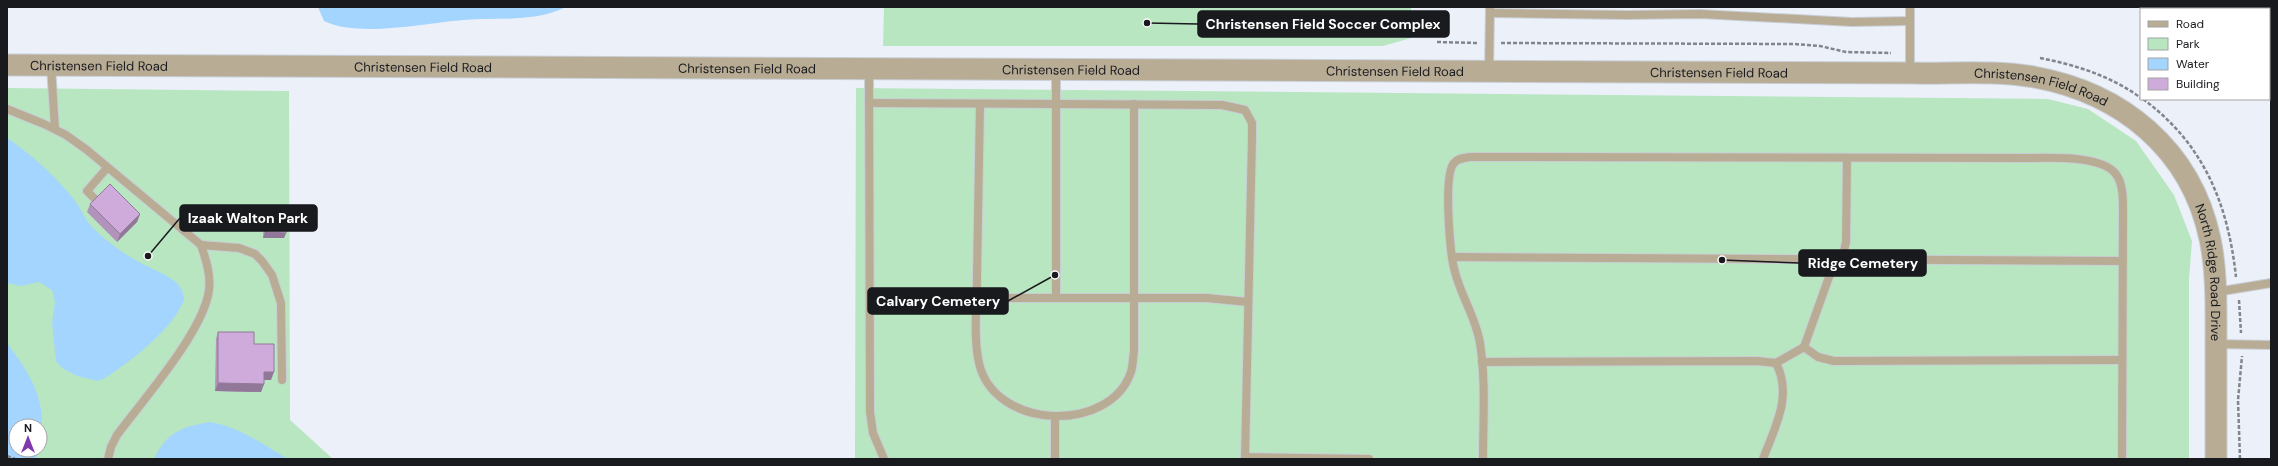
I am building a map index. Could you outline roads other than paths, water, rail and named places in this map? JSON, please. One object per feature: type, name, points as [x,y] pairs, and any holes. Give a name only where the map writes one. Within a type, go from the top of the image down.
[{"type":"street","name":"Christensen Field Road","points":[[7,65],[1489,72],[1910,64],[2032,77],[2134,105]]},
{"type":"street","name":"North Ridge Road Drive","points":[[2134,105],[2156,137],[2168,151],[2193,190],[2210,239],[2216,293],[2216,459]]},
{"type":"lane","points":[[1910,7],[1910,64]]},
{"type":"lane","points":[[1489,72],[1490,43],[1488,9],[1626,15],[1700,10],[1852,22],[1910,21]]},
{"type":"lane","points":[[51,66],[55,130]]},
{"type":"lane","points":[[869,70],[871,298],[870,418],[877,446],[884,459]]},
{"type":"lane","points":[[1056,71],[1056,297]]},
{"type":"lane","points":[[869,103],[1134,104],[1231,106],[1245,110],[1250,116],[1252,137],[1245,458],[1369,459]]},
{"type":"lane","points":[[980,104],[977,297],[979,364],[986,382],[1001,398],[1017,408],[1055,416],[1078,414],[1089,410],[1110,398],[1123,386],[1131,371],[1133,361],[1134,298],[1134,104]]},
{"type":"lane","points":[[7,109],[55,130],[87,150],[201,245],[239,248],[246,250],[262,261],[272,275],[281,303],[282,380]]},
{"type":"lane","points":[[1483,459],[1482,362],[1477,328],[1455,273],[1452,257],[1449,184],[1451,168],[1462,158],[2060,159],[2084,161],[2108,167],[2116,174],[2121,188],[2123,261],[2122,459]]},
{"type":"lane","points":[[1482,362],[1757,361],[1776,363],[1804,347],[1829,277],[1846,242],[1847,158]]},
{"type":"lane","points":[[98,202],[87,191],[107,168]]},
{"type":"lane","points":[[108,459],[111,447],[117,435],[188,339],[203,313],[209,290],[209,277],[201,245]]},
{"type":"lane","points":[[1452,257],[2123,261]]},
{"type":"lane","points":[[2216,293],[2271,283]]},
{"type":"lane","points":[[871,298],[1207,298],[1248,302]]},
{"type":"lane","points":[[2216,344],[2271,345]]},
{"type":"lane","points":[[1804,347],[1818,357],[1834,361],[2122,360]]},
{"type":"lane","points":[[1763,459],[1780,416],[1783,400],[1784,382],[1776,363]]},
{"type":"lane","points":[[1055,416],[1055,459]]},
{"type":"water","points":[[318,7],[566,7],[554,12],[528,17],[463,20],[373,29],[338,26],[324,21]]},
{"type":"water","points":[[7,138],[34,158],[57,180],[75,201],[89,224],[98,233],[126,255],[172,279],[181,288],[183,293],[184,300],[178,311],[161,333],[138,354],[105,378],[98,381],[77,376],[62,368],[56,361],[52,323],[55,302],[52,290],[39,282],[21,286],[7,283]]},
{"type":"water","points":[[7,343],[23,366],[36,389],[42,418],[8,418],[8,458],[36,458],[7,459]]},
{"type":"water","points":[[210,422],[221,424],[241,432],[288,459],[154,459],[164,443],[176,432],[191,426]]},
{"type":"place","name":"Christensen Field Soccer Complex","points":[[1147,23]]},
{"type":"place","name":"Izaak Walton Park","points":[[148,256]]},
{"type":"place","name":"Ridge Cemetery","points":[[1722,260]]},
{"type":"place","name":"Calvary Cemetery","points":[[1055,275]]}]
